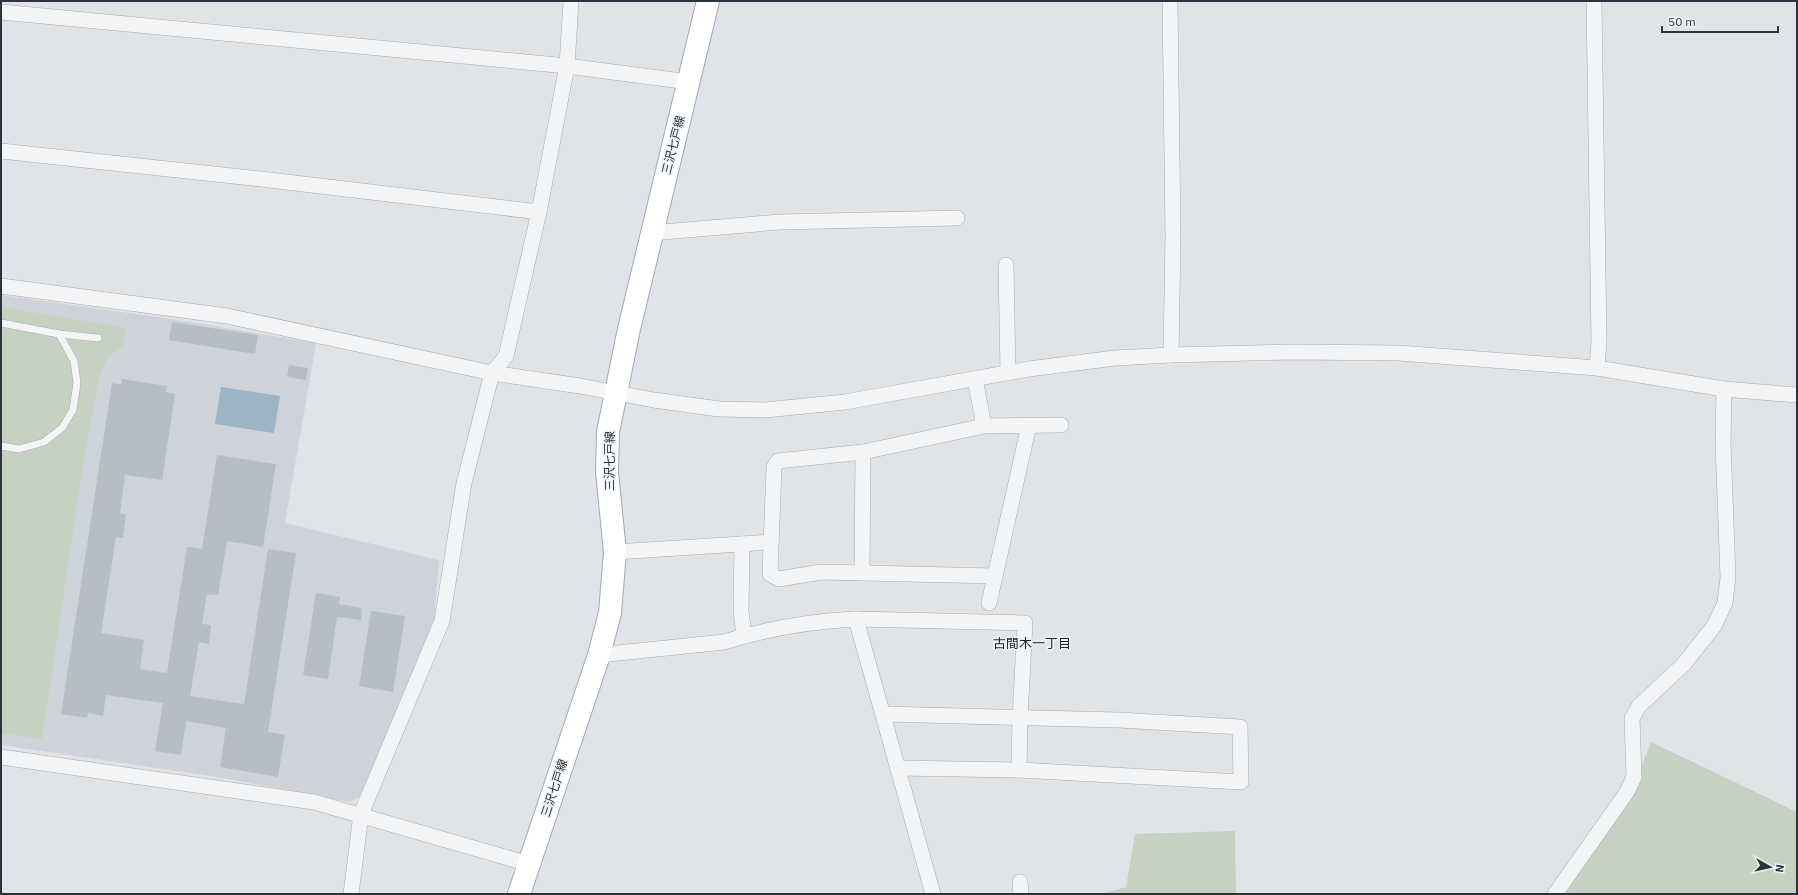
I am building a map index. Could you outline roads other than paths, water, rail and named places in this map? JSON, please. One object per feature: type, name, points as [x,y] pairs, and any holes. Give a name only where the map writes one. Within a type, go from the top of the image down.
[{"type":"main road","name":"三沢七戸線","points":[[520,894],[599,655],[610,613],[615,552],[607,472],[608,432],[651,233],[708,1]]},
{"type":"street","points":[[351,894],[361,814],[442,621],[464,483],[492,373],[506,356],[539,212],[567,66],[571,1]]},
{"type":"street","points":[[1170,1],[1173,236],[1171,355]]},
{"type":"street","points":[[1594,1],[1599,342],[1597,368]]},
{"type":"street","points":[[1,12],[567,66],[688,82]]},
{"type":"street","points":[[1,151],[245,177],[539,212]]},
{"type":"street","points":[[651,233],[780,222],[957,218]]},
{"type":"street","points":[[1006,265],[1008,373]]},
{"type":"street","points":[[1,286],[227,316],[492,373],[580,386],[616,394],[719,409],[765,410],[845,402],[1008,373],[1116,358],[1295,352],[1399,353],[1597,368],[1724,389],[1797,395]]},
{"type":"street","points":[[974,379],[984,426]]},
{"type":"street","points":[[1555,894],[1627,792],[1634,777],[1632,718],[1638,706],[1682,665],[1714,626],[1725,603],[1728,577],[1723,442],[1724,389]]},
{"type":"street","points":[[989,603],[1029,425]]},
{"type":"street","points":[[995,576],[820,572],[779,579],[770,574],[774,467],[778,461],[863,452],[984,426],[1061,425]]},
{"type":"street","points":[[862,573],[863,452]]},
{"type":"street","points":[[615,552],[771,542]]},
{"type":"street","points":[[742,544],[741,611],[744,636]]},
{"type":"street","points":[[856,618],[933,894]]},
{"type":"street","points":[[599,655],[724,642],[744,636],[832,620],[856,618],[1025,623],[1019,770]]},
{"type":"street","points":[[883,714],[1119,720],[1240,727],[1241,782],[1019,770],[898,768]]},
{"type":"street","points":[[1,757],[314,802],[361,814],[529,864]]},
{"type":"lane","points":[[1,323],[59,334],[98,338]]},
{"type":"lane","points":[[1,446],[19,449],[44,442],[62,428],[73,410],[77,383],[74,361],[59,334]]},
{"type":"water","points":[[221,387],[280,396],[274,433],[215,424]]},
{"type":"district","name":"古間木一丁目","points":[[1032,643]]}]
